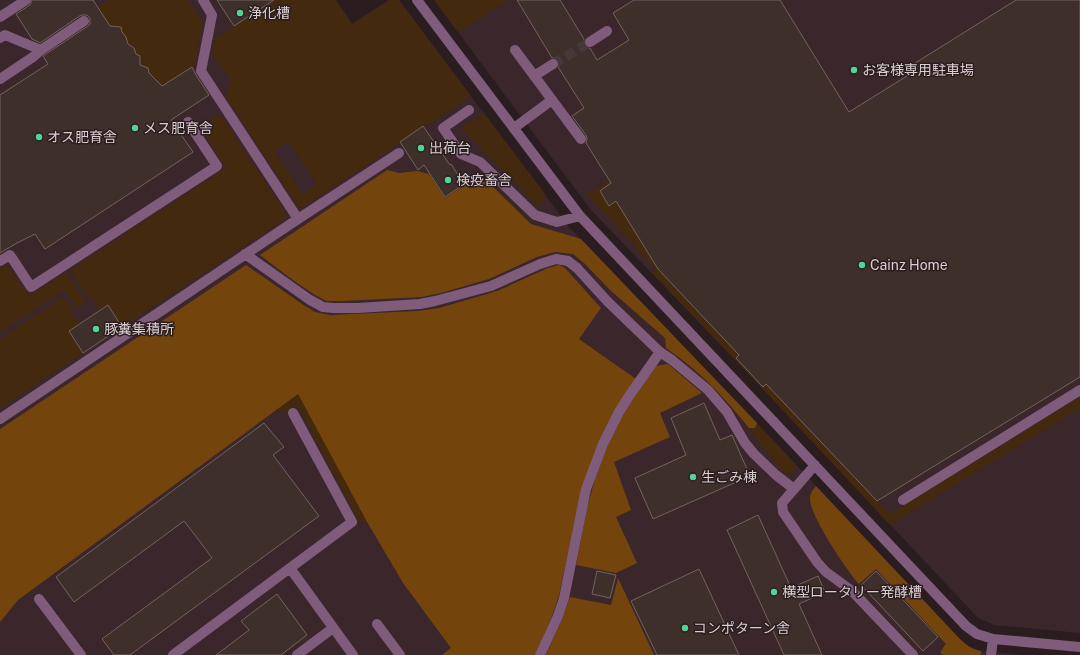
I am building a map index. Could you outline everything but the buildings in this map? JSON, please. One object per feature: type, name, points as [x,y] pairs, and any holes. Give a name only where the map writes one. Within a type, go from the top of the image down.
[{"type":"street","points":[[0,17],[26,0]]},
{"type":"street","points":[[203,0],[212,15],[201,71],[298,219]]},
{"type":"street","points":[[417,0],[580,216],[966,626],[977,634],[993,639],[1080,647]]},
{"type":"street","points":[[0,79],[33,58],[41,50],[84,21]]},
{"type":"street","points":[[590,42],[607,31]]},
{"type":"street","points":[[0,38],[5,35],[41,50]]},
{"type":"street","points":[[515,50],[581,139]]},
{"type":"street","points":[[534,76],[554,64]]},
{"type":"street","points":[[514,128],[552,100]]},
{"type":"street","points":[[469,110],[443,128],[461,154],[480,162],[535,216],[557,222],[580,216]]},
{"type":"street","points":[[0,261],[10,255],[31,287],[217,166],[188,122]]},
{"type":"street","points":[[0,419],[245,254],[399,153]]},
{"type":"street","points":[[245,254],[310,300],[323,307],[333,308],[420,304],[491,286],[556,258],[568,261],[577,268],[608,302],[660,352],[708,390],[728,412],[745,443],[754,454],[776,475],[794,488]]},
{"type":"street","points":[[540,655],[558,616],[564,598],[586,489],[603,444],[619,412],[660,352]]},
{"type":"street","points":[[903,500],[1080,390]]},
{"type":"street","points":[[173,655],[352,522],[293,413]]},
{"type":"street","points":[[815,465],[782,503],[783,512],[817,562],[826,572],[852,591],[913,655]]},
{"type":"street","points":[[290,568],[353,655]]},
{"type":"street","points":[[39,598],[81,655]]},
{"type":"street","points":[[377,624],[400,655]]},
{"type":"street","points":[[297,655],[333,628]]},
{"type":"street","points":[[991,655],[993,639]]},
{"type":"shaded area","points":[[0,0],[336,0],[352,24],[389,0],[399,0],[569,227],[757,423],[966,645],[974,650],[1020,655],[0,655]]},
{"type":"shaded area","points":[[108,0],[188,0],[203,23],[193,72],[190,68],[168,82],[161,104],[98,7]]},
{"type":"shaded area","points":[[274,0],[336,0],[352,24],[389,0],[399,0],[471,96],[300,209],[226,97],[231,81],[212,53],[215,38]],"holes":[[[288,141],[317,184],[303,194],[274,151]]]},
{"type":"shaded area","name":"Cainz Home","points":[[434,0],[1080,0],[1080,633],[994,625],[978,618],[762,388],[591,210]]},
{"type":"shaded area","points":[[434,0],[510,0],[458,32]]},
{"type":"shaded area","points":[[484,113],[546,195],[539,207],[461,128]]},
{"type":"shaded area","points":[[220,114],[288,217],[122,327],[108,305],[99,311],[92,299],[90,300],[70,270],[226,168],[200,127]]},
{"type":"shaded area","points":[[387,170],[399,173],[417,171],[429,174],[445,198],[465,184],[487,181],[531,224],[581,239],[757,423],[755,428],[749,428],[707,381],[688,364],[666,348],[665,338],[610,290],[584,263],[573,254],[555,252],[537,257],[489,279],[422,297],[342,301],[327,301],[315,295],[260,255]]},
{"type":"shaded area","points":[[622,171],[657,268],[739,355],[736,358],[753,376],[767,384],[890,514],[1080,397],[1080,408],[890,525],[651,272],[655,269],[587,194]]},
{"type":"shaded area","points":[[8,265],[29,296],[66,272],[86,303],[77,309],[65,290],[0,332],[0,270]]},
{"type":"shaded area","points":[[246,265],[315,312],[330,315],[418,311],[439,308],[497,291],[548,268],[559,265],[565,268],[601,308],[579,339],[636,379],[579,504],[559,595],[553,614],[535,655],[442,655],[451,648],[403,583],[366,520],[298,394],[18,600],[0,622],[0,429]]},
{"type":"shaded area","points":[[63,297],[73,311],[71,313],[79,324],[69,331],[83,353],[0,408],[0,339]]},
{"type":"shaded area","points":[[668,364],[702,393],[660,413],[670,437],[614,462],[631,510],[616,517],[637,563],[616,573],[576,565],[587,508],[595,479],[615,427],[631,399],[655,366]]},
{"type":"shaded area","points":[[298,393],[366,520],[360,524],[298,407],[289,408],[279,414],[276,409]]},
{"type":"shaded area","points":[[757,423],[798,467],[788,475],[780,470],[749,428],[755,428]]},
{"type":"shaded area","points":[[816,486],[958,637],[968,646],[981,651],[981,655],[943,655],[940,652],[946,644],[876,569],[859,584],[838,556],[816,518],[810,499],[811,493]]},
{"type":"shaded area","points":[[618,578],[654,655],[546,655],[570,597],[611,605]]},
{"type":"tunnel","points":[[553,64],[590,42]]},
{"type":"place","name":"浄化槽","points":[[240,13]]},
{"type":"place","name":"お客様専用駐車場","points":[[854,70]]},
{"type":"place","name":"メス肥育舎","points":[[135,128]]},
{"type":"place","name":"オス肥育舎","points":[[39,137]]},
{"type":"place","name":"出荷台","points":[[421,148]]},
{"type":"place","name":"検疫畜舎","points":[[448,180]]},
{"type":"place","name":"Cainz Home","points":[[862,265]]},
{"type":"place","name":"豚糞集積所","points":[[96,329]]},
{"type":"place","name":"生ごみ棟","points":[[693,477]]},
{"type":"place","name":"横型ロータリー発酵槽","points":[[774,592]]},
{"type":"place","name":"コンポターン舎","points":[[685,628]]}]
